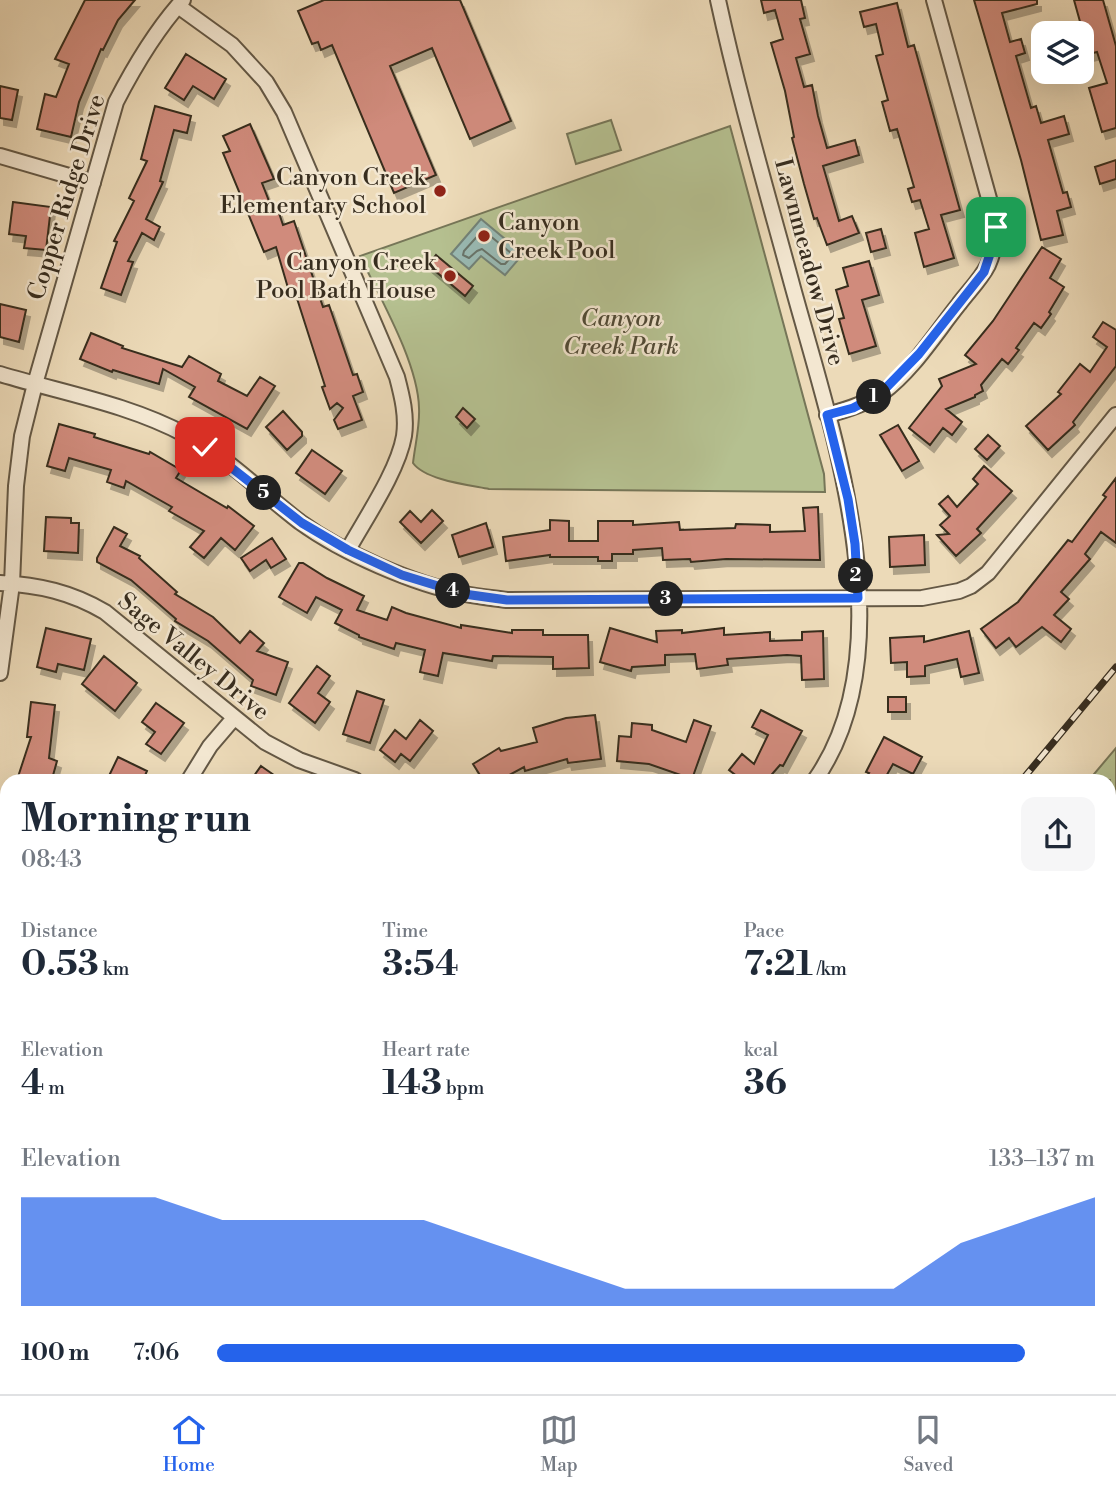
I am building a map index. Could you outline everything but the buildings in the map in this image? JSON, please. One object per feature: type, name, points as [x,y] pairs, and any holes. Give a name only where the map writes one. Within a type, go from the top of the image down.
[{"type":"street","name":"Lawnmeadow Drive","points":[[718,0],[827,415],[848,499],[855,544],[858,598],[856,667],[847,717],[819,774]]},
{"type":"street","points":[[827,415],[853,408],[880,394],[893,383],[984,272],[993,245],[996,227],[993,213],[934,0]]},
{"type":"street","points":[[181,3],[232,45],[266,82],[284,112],[397,377],[405,416],[402,447],[379,496],[348,550]]},
{"type":"street","name":"Copper Ridge Drive","points":[[0,673],[19,461],[34,384],[116,102],[152,38],[181,3]]},
{"type":"street","points":[[0,156],[93,183]]},
{"type":"street","points":[[0,373],[124,407],[185,435],[205,447],[302,523],[348,550],[402,575],[464,594],[507,600],[933,597],[960,591],[979,580],[1017,539],[1116,415]]},
{"type":"street","name":"Sage Valley Drive","points":[[6,584],[59,591],[82,598],[105,611],[265,741],[299,760],[338,774]]},
{"type":"street","points":[[193,774],[234,718]]},
{"type":"green space","points":[[611,120],[621,150],[576,164],[567,134]]},
{"type":"green space","name":"Canyon Creek Park","points":[[730,126],[824,474],[825,492],[489,489],[448,481],[419,469],[413,463],[419,415],[412,371],[397,331],[360,256]]},
{"type":"green space","points":[[1116,748],[1116,774],[1094,774]]},
{"type":"water","name":"Canyon Creek Pool","points":[[481,219],[523,254],[505,275],[481,256],[469,269],[451,254]]},
{"type":"railway","points":[[1027,774],[1116,667]]},
{"type":"place","name":"Canyon Creek Elementary School","points":[[440,191]]},
{"type":"place","name":"Canyon Creek Pool","points":[[484,236]]},
{"type":"place","name":"Canyon Creek Pool Bath House","points":[[450,276]]},
{"type":"route","points":[[205,447],[302,523],[331,541],[402,575],[464,594],[507,600],[858,598],[855,544],[848,499],[827,415],[853,408],[880,394],[893,383],[984,272],[996,227]]}]
